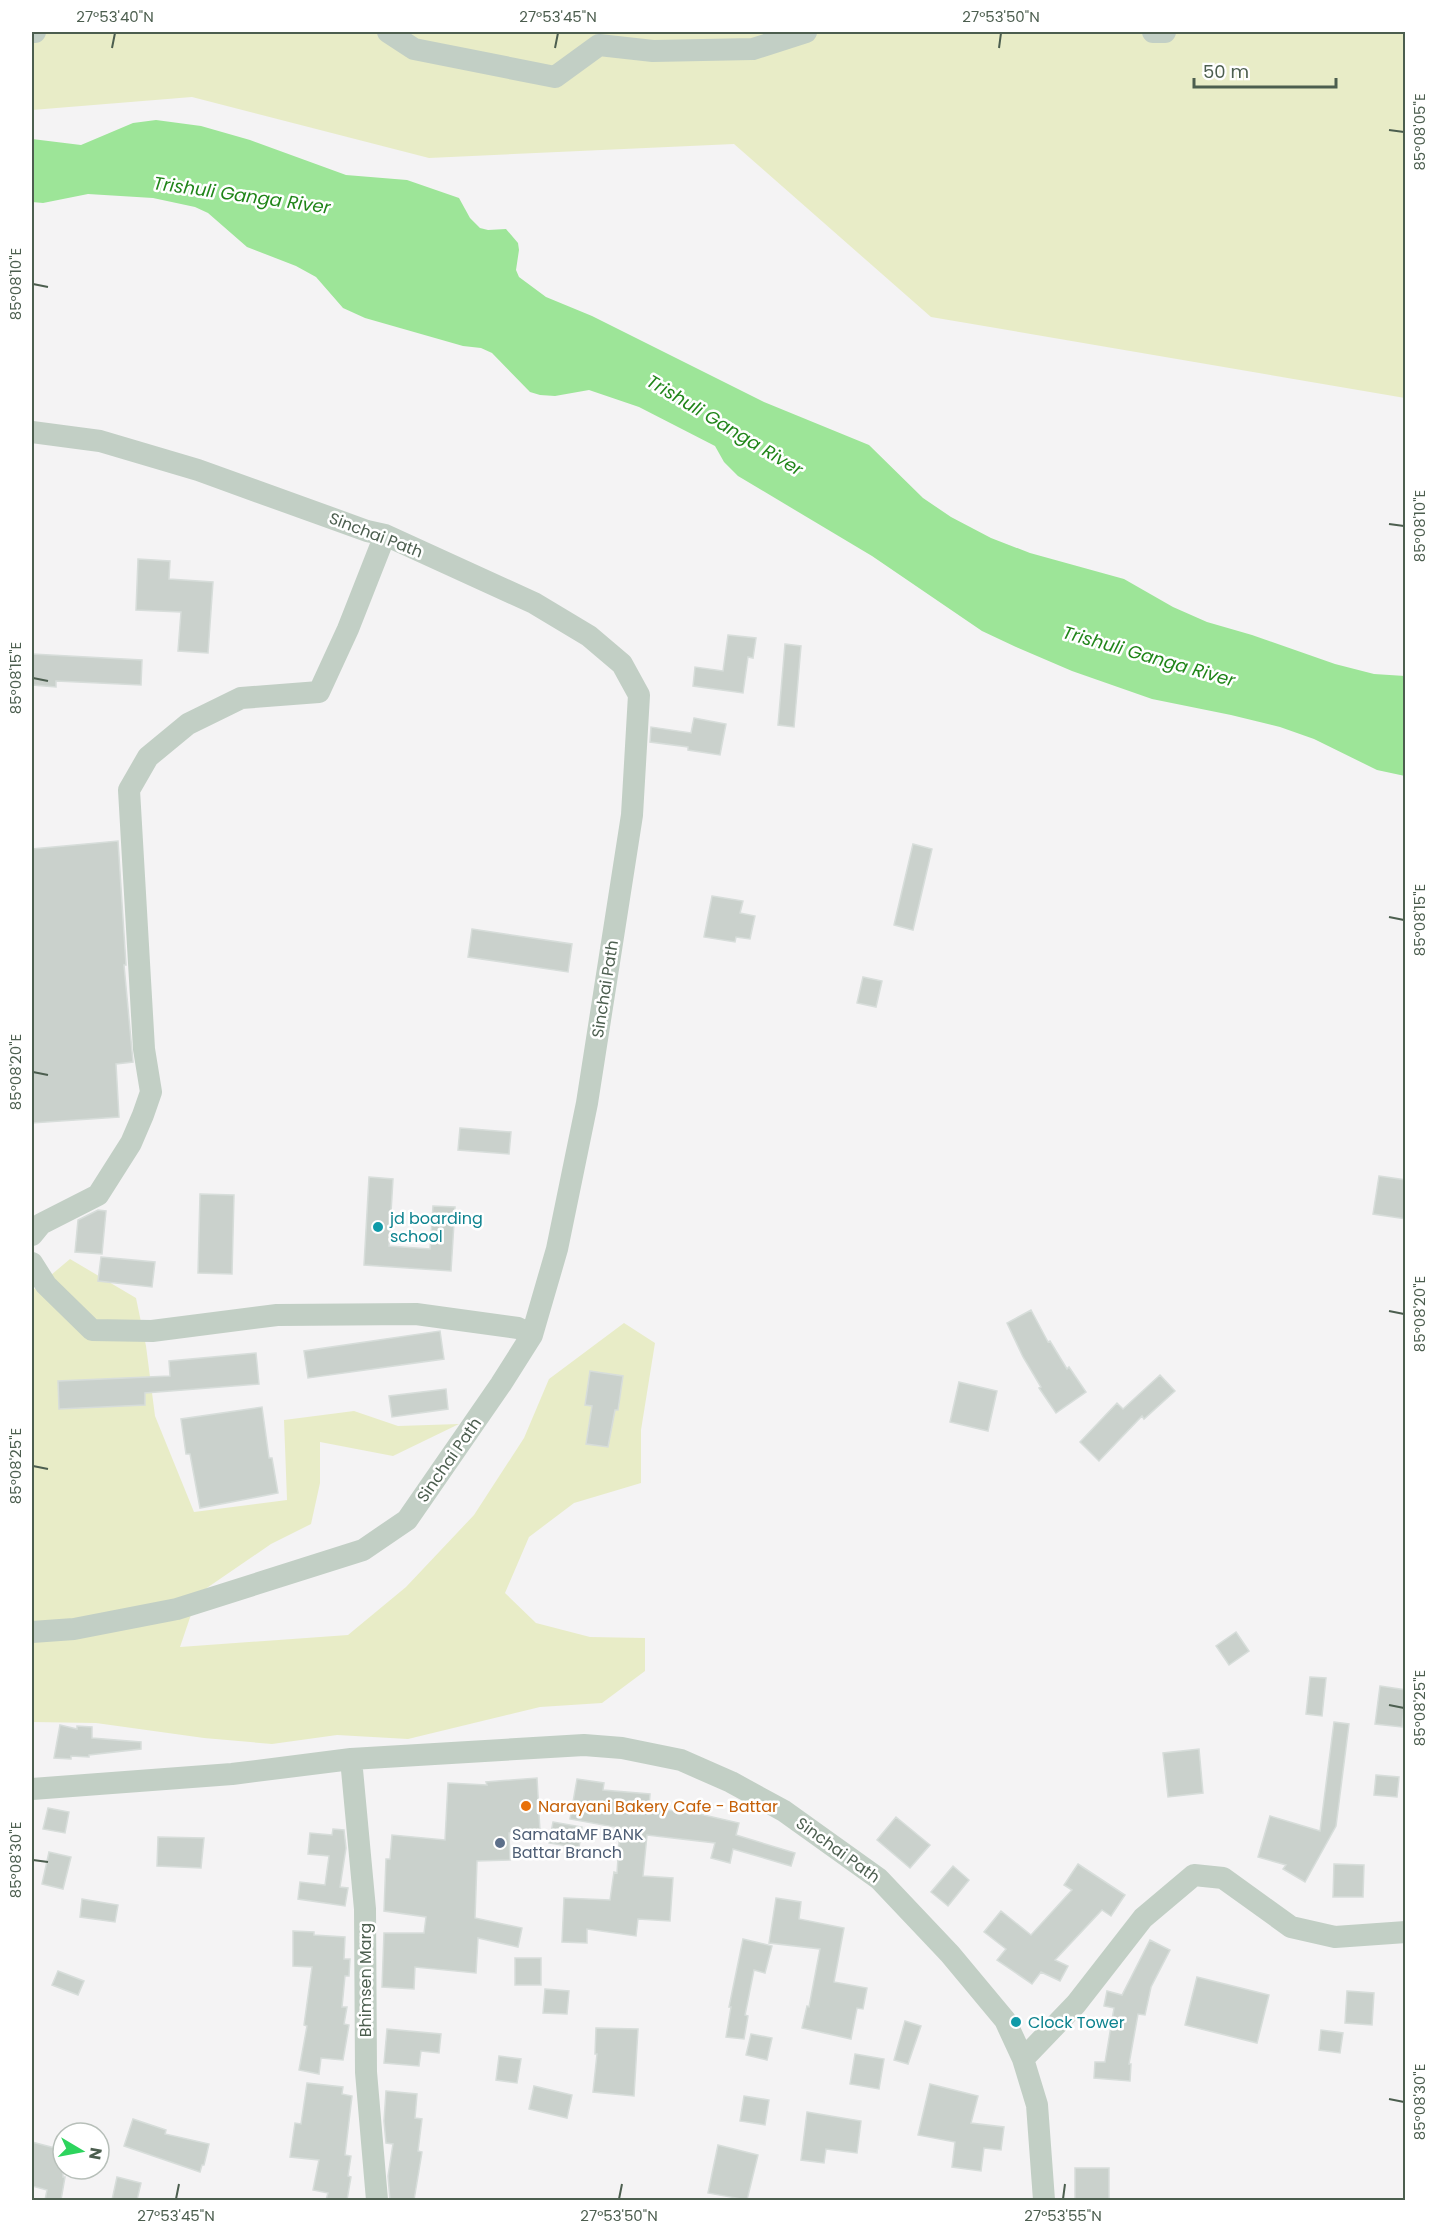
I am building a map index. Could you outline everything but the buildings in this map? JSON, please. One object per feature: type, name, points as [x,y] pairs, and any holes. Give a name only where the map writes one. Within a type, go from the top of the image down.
[{"type":"street","points":[[388,32],[414,49],[555,77],[599,45],[653,51],[753,49],[807,32]]},
{"type":"street","points":[[1154,32],[1165,32]]},
{"type":"street","name":"Sinchai Path","points":[[32,432],[100,441],[198,470],[367,531],[385,535],[534,603],[589,636],[622,664],[639,695],[632,815],[587,1103],[557,1249],[532,1335],[501,1384],[407,1520],[363,1550],[177,1609],[74,1629],[32,1632]]},
{"type":"street","points":[[32,1235],[41,1224],[98,1195],[130,1143],[151,1092],[144,1049],[129,790],[148,757],[188,724],[241,698],[319,692],[348,629],[385,535]]},
{"type":"street","points":[[32,1263],[46,1285],[92,1330],[152,1331],[277,1315],[416,1314],[518,1328],[532,1335]]},
{"type":"street","name":"Sinchai Path","points":[[32,1789],[232,1774],[351,1759],[584,1745],[622,1748],[681,1760],[731,1782],[784,1811],[879,1879],[950,1954],[1005,2020],[1023,2058],[1037,2105],[1044,2200]]},
{"type":"street","name":"Bhimsen Marg","points":[[351,1759],[365,1909],[366,2072],[377,2200]]},
{"type":"street","points":[[1023,2058],[1076,2004],[1143,1918],[1194,1875],[1223,1878],[1291,1928],[1335,1937],[1406,1932]]},
{"type":"shaded area","points":[[32,32],[1405,32],[1405,398],[931,317],[734,144],[429,158],[192,97],[32,110]]},
{"type":"shaded area","points":[[70,1259],[136,1298],[146,1346],[155,1416],[194,1512],[287,1500],[284,1420],[354,1411],[398,1426],[459,1424],[393,1456],[320,1442],[320,1483],[311,1524],[271,1544],[198,1594],[180,1647],[348,1635],[406,1587],[474,1515],[524,1438],[549,1379],[624,1323],[655,1343],[641,1430],[641,1483],[574,1503],[529,1537],[505,1593],[536,1623],[590,1637],[645,1638],[645,1671],[602,1703],[540,1707],[408,1739],[337,1735],[272,1744],[204,1738],[96,1723],[32,1722],[32,1291]]},
{"type":"water","name":"Trishuli Ganga River","points":[[156,120],[201,126],[250,140],[346,175],[407,180],[459,198],[470,218],[480,228],[506,229],[518,243],[516,270],[519,277],[546,297],[592,316],[764,402],[869,445],[923,498],[951,517],[991,538],[1030,553],[1124,579],[1173,607],[1207,622],[1335,664],[1374,674],[1405,676],[1405,776],[1377,770],[1314,739],[1280,727],[1152,699],[1072,671],[1016,647],[982,631],[872,556],[738,476],[724,462],[715,446],[639,407],[589,390],[555,396],[530,392],[492,353],[481,348],[463,346],[365,318],[343,308],[316,277],[296,266],[247,247],[208,213],[195,207],[153,198],[88,194],[43,203],[32,202],[32,139],[81,145],[133,123]]},
{"type":"place","name":"jd boarding school","points":[[378,1227]]},
{"type":"place","name":"Narayani Bakery Cafe - Battar","points":[[526,1806]]},
{"type":"place","name":"SamataMF BANK Battar Branch","points":[[500,1843]]},
{"type":"place","name":"Clock Tower","points":[[1016,2022]]}]
